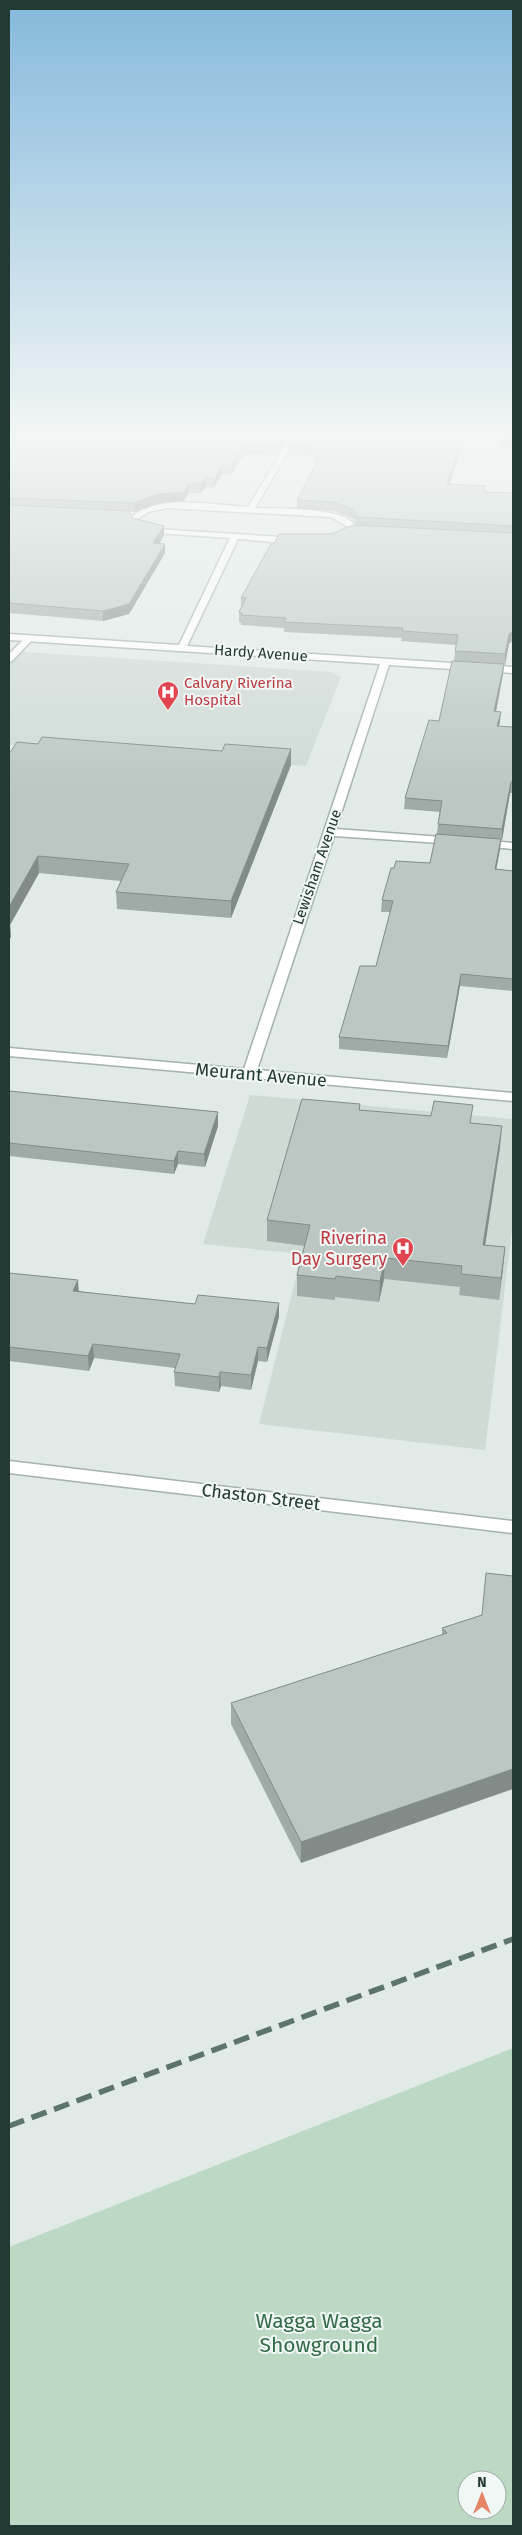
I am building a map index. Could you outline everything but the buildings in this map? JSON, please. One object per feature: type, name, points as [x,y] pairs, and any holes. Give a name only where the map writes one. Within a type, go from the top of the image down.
[{"type":"street","points":[[182,648],[224,557]]},
{"type":"street","name":"Hardy Avenue","points":[[9,637],[513,670]]},
{"type":"street","points":[[9,658],[30,638]]},
{"type":"street","name":"Lewisham Avenue","points":[[249,1074],[386,661]]},
{"type":"street","points":[[329,832],[513,846]]},
{"type":"street","name":"Meurant Avenue","points":[[9,1052],[513,1097]]},
{"type":"street","name":"Chaston Street","points":[[9,1467],[513,1526]]},
{"type":"shaded area","name":"Calvary Riverina Hospital","points":[[9,651],[331,672],[341,677],[306,766],[9,745]]},
{"type":"shaded area","name":"Riverina Day Surgery","points":[[250,1095],[513,1119],[513,1222],[485,1450],[259,1424],[302,1254],[203,1244]]},
{"type":"green space","name":"Wagga Wagga Showground","points":[[513,2048],[513,2526],[9,2526],[9,2247]]},
{"type":"railway","points":[[9,2126],[513,1939]]},
{"type":"place","name":"Calvary Riverina Hospital","points":[[168,711]]},
{"type":"place","name":"Riverina Day Surgery","points":[[403,1267]]}]
